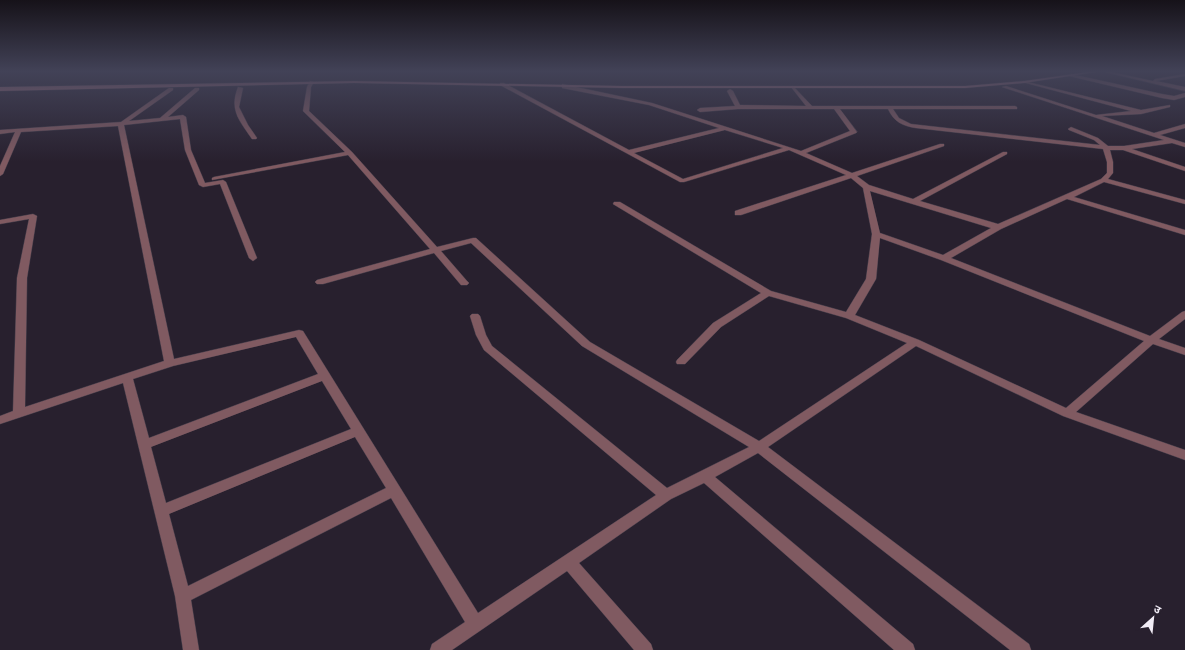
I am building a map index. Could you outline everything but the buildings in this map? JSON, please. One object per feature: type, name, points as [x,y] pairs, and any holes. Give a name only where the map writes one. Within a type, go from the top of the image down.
[{"type":"street","points":[[121,124],[152,102]]},
{"type":"street","points":[[162,119],[181,102]]},
{"type":"street","points":[[237,102],[236,107],[245,125],[254,138]]},
{"type":"street","points":[[307,102],[306,111],[350,153],[464,283]]},
{"type":"street","points":[[537,102],[682,181],[789,148]]},
{"type":"street","points":[[642,102],[789,148],[852,175],[866,187],[998,227]]},
{"type":"street","points":[[736,102],[738,106]]},
{"type":"street","points":[[806,102],[810,107]]},
{"type":"street","points":[[1051,102],[1185,145]]},
{"type":"street","points":[[1103,102],[1141,112]]},
{"type":"street","points":[[700,110],[738,106],[836,108],[1015,108]]},
{"type":"street","points":[[1093,116],[1141,112],[1168,106]]},
{"type":"street","points":[[801,153],[854,132],[836,108]]},
{"type":"street","points":[[890,108],[896,120],[910,125],[1107,148],[1124,148],[1172,141]]},
{"type":"street","points":[[0,132],[121,124],[183,117],[188,150],[203,185],[223,182],[253,258]]},
{"type":"street","points":[[121,124],[170,363]]},
{"type":"street","points":[[1153,135],[1185,126]]},
{"type":"street","points":[[629,152],[725,128]]},
{"type":"street","points":[[944,258],[998,227],[1103,180],[1110,173],[1111,162],[1107,148],[1099,141],[1071,129]]},
{"type":"street","points":[[0,174],[19,130]]},
{"type":"street","points":[[738,213],[942,145]]},
{"type":"street","points":[[1124,148],[1185,169]]},
{"type":"street","points":[[202,182],[350,153]]},
{"type":"street","points":[[914,201],[1005,153]]},
{"type":"street","points":[[1103,180],[1185,202]]},
{"type":"street","points":[[849,316],[871,279],[876,234],[866,187]]},
{"type":"street","points":[[1067,197],[1185,233]]},
{"type":"street","points":[[617,204],[768,293],[849,316],[915,342],[1067,413],[1185,455]]},
{"type":"street","points":[[0,222],[33,216],[22,278],[19,414]]},
{"type":"street","points":[[876,234],[944,258],[1185,352]]},
{"type":"street","points":[[320,282],[473,240],[586,344],[759,448],[1023,650]]},
{"type":"street","points":[[681,362],[717,326],[768,293]]},
{"type":"street","points":[[1067,413],[1151,340],[1185,314]]},
{"type":"street","points":[[475,316],[488,348],[666,495]]},
{"type":"street","points":[[0,420],[170,363],[299,333],[476,625]]},
{"type":"street","points":[[438,650],[666,495],[759,448],[915,342]]},
{"type":"street","points":[[144,445],[325,376]]},
{"type":"street","points":[[127,377],[183,596],[191,650]]},
{"type":"street","points":[[161,510],[358,431]]},
{"type":"street","points":[[706,476],[906,650]]},
{"type":"street","points":[[183,596],[394,490]]},
{"type":"street","points":[[568,561],[645,650]]}]
